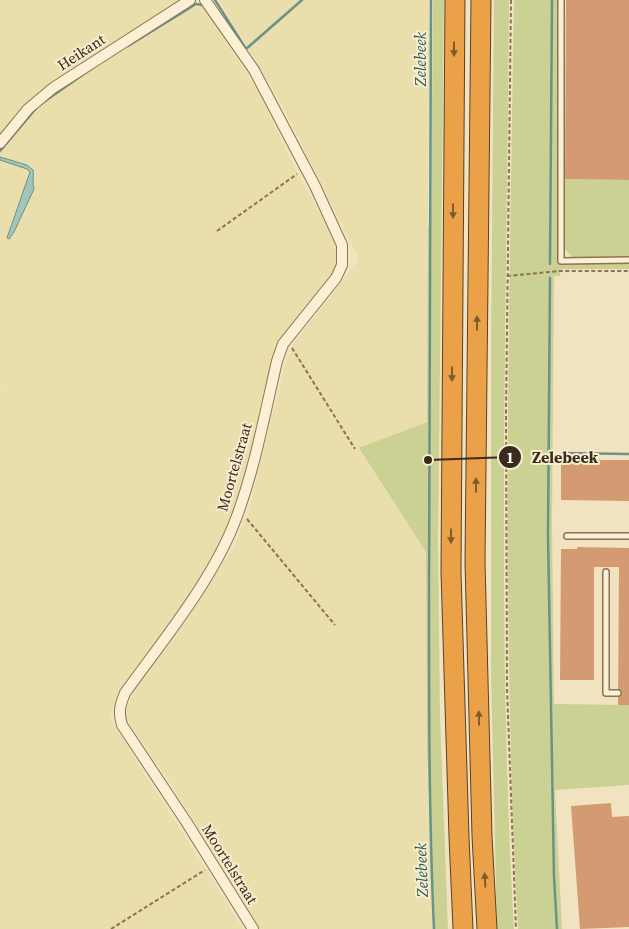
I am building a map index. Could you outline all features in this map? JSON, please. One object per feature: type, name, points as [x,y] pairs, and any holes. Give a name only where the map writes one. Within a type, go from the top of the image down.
[{"type":"highway","points":[[455,0],[451,572],[458,827],[463,929]]},
{"type":"highway","points":[[481,0],[476,562],[482,836],[487,929]]},
{"type":"street","name":"Heikant","points":[[0,143],[28,109],[53,88],[190,0]]},
{"type":"street","name":"Moortelstraat","points":[[205,0],[254,70],[306,168],[342,245],[342,264],[336,278],[283,344],[239,510],[216,560],[192,600],[125,693],[118,714],[122,725],[253,929]]},
{"type":"lane","points":[[561,0],[561,261],[629,260]]},
{"type":"lane","points":[[567,536],[629,536]]},
{"type":"lane","points":[[606,572],[606,693],[618,693]]},
{"type":"path","points":[[511,0],[506,679],[516,929]]},
{"type":"path","points":[[217,231],[306,168]]},
{"type":"path","points":[[508,276],[560,271],[629,271]]},
{"type":"path","points":[[286,339],[355,449]]},
{"type":"path","points":[[239,510],[335,625]]},
{"type":"path","points":[[111,929],[213,865]]},
{"type":"shaded area","points":[[0,0],[182,0],[49,84],[26,105],[0,137]]},
{"type":"shaded area","points":[[219,0],[429,0],[427,422],[359,449],[426,552],[427,748],[435,929],[259,929],[173,787],[126,716],[126,709],[134,693],[197,605],[234,546],[248,513],[285,365],[294,343],[359,259],[279,99]]},
{"type":"shaded area","points":[[201,6],[258,91],[297,173],[337,243],[339,266],[270,372],[247,465],[230,521],[212,557],[194,591],[129,680],[109,716],[243,929],[0,929],[0,389],[2,388],[0,385],[0,149],[32,113],[62,88],[185,10]]},
{"type":"green space","points":[[433,0],[444,0],[438,543],[440,715],[448,929],[435,929],[427,748],[426,552],[359,448],[427,422],[428,226],[431,227]]},
{"type":"green space","points":[[494,0],[509,0],[504,581],[505,697],[514,929],[497,929],[491,673]]},
{"type":"green space","points":[[514,0],[558,0],[557,264],[629,264],[629,269],[561,269],[560,276],[554,276],[552,523],[554,704],[629,705],[629,785],[555,790],[562,929],[518,929],[513,813],[508,581]]},
{"type":"green space","points":[[565,179],[629,180],[629,257],[572,257],[564,248]]},
{"type":"water","points":[[0,157],[27,165],[33,170],[34,189],[9,239],[7,238],[30,172],[27,169],[0,160]]},
{"type":"building","points":[[566,0],[629,0],[629,180],[565,179]]},
{"type":"building","points":[[561,460],[629,460],[629,501],[561,500]]},
{"type":"building","points":[[577,547],[629,548],[629,705],[618,705],[619,567],[594,567],[594,680],[560,680],[561,549],[577,549]]},
{"type":"building","points":[[611,803],[612,817],[629,816],[629,927],[580,929],[571,806]]},
{"type":"waterway","points":[[215,0],[246,49],[302,0]]},
{"type":"waterway","name":"Zelebeek","points":[[431,0],[429,681],[434,929]]},
{"type":"waterway","points":[[550,264],[552,0]]},
{"type":"waterway","points":[[128,46],[196,4],[202,5]]},
{"type":"waterway","points":[[0,151],[38,106],[91,69]]},
{"type":"waterway","points":[[550,278],[548,535],[554,877],[557,929]]},
{"type":"waterway","points":[[562,453],[629,454]]},
{"type":"place","name":"Zelebeek","points":[[428,460]]}]
